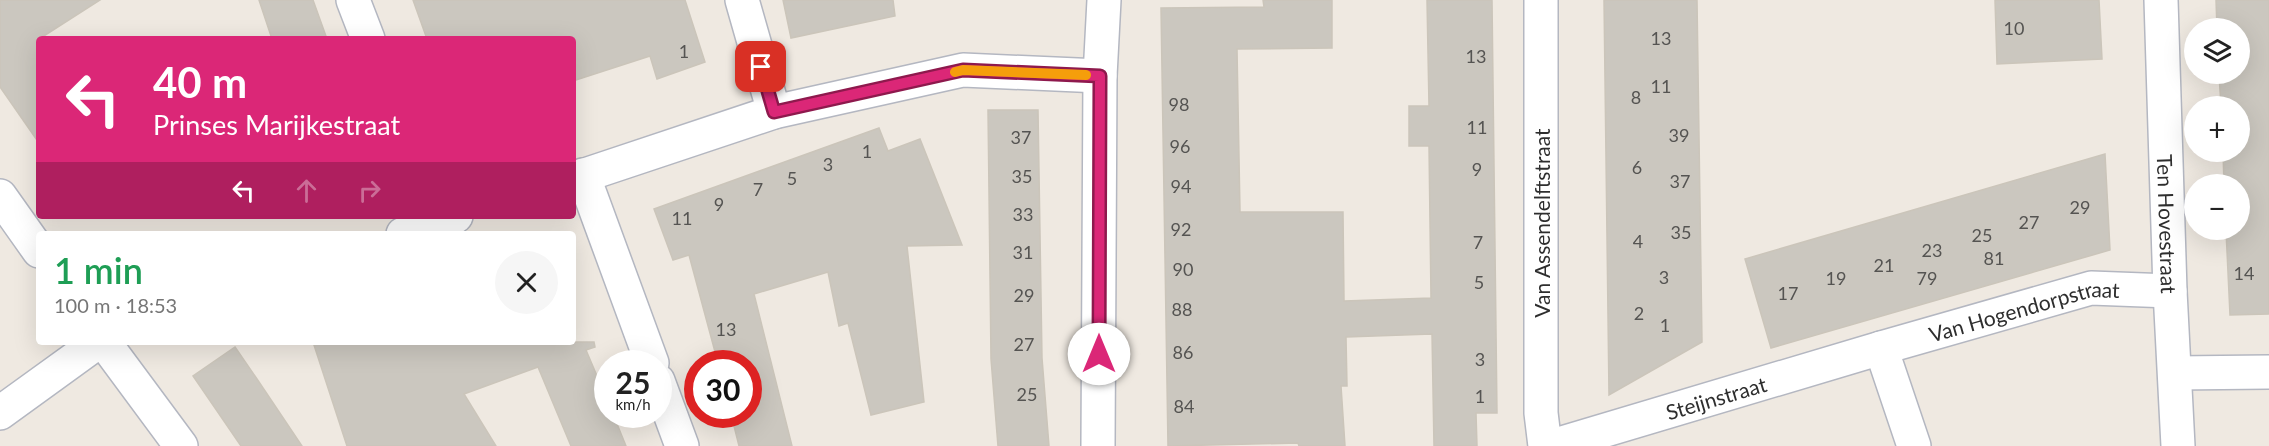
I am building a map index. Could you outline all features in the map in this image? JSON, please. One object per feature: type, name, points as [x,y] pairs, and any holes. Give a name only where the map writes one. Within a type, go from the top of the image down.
[{"type":"street","points":[[353,0],[367,36]]},
{"type":"street","points":[[742,0],[774,112]]},
{"type":"street","points":[[1098,446],[1100,76],[1104,0]]},
{"type":"street","name":"Van Assendelftstraat","points":[[1541,0],[1541,414],[1545,446]]},
{"type":"street","name":"Ten Hovestraat","points":[[2161,0],[2170,291],[2178,446]]},
{"type":"street","points":[[647,350],[578,177],[774,112],[963,70],[1100,76]]},
{"type":"street","points":[[0,196],[36,247]]},
{"type":"street","points":[[410,231],[440,219]]},
{"type":"street","name":"Van Hogendorpstraat","points":[[1881,348],[2091,288],[2170,291]]},
{"type":"street","points":[[0,413],[94,345]]},
{"type":"street","points":[[106,345],[181,446]]},
{"type":"street","points":[[1881,348],[1914,446]]},
{"type":"street","name":"Steijnstraat","points":[[1552,446],[1881,348]]},
{"type":"street","points":[[2175,373],[2269,372]]},
{"type":"street","points":[[672,419],[682,446]]},
{"type":"building","points":[[0,0],[100,0],[44,36],[36,36],[36,139],[0,87]]},
{"type":"building","points":[[259,0],[313,0],[326,36],[271,36]]},
{"type":"building","points":[[413,0],[685,0],[705,62],[657,79],[650,56],[576,80],[576,36],[426,36]]},
{"type":"building","points":[[783,0],[893,0],[895,16],[791,38]]},
{"type":"building","points":[[1263,0],[1332,0],[1332,48],[1237,49],[1240,212],[1343,212],[1344,301],[1431,298],[1429,146],[1409,146],[1409,106],[1429,106],[1427,0],[1492,0],[1497,413],[1476,413],[1477,446],[1434,446],[1432,334],[1346,337],[1347,386],[1341,386],[1345,446],[1299,446],[1298,443],[1168,446],[1161,8],[1264,7]]},
{"type":"building","points":[[1604,0],[1697,0],[1702,342],[1609,395]]},
{"type":"building","points":[[1995,0],[2099,0],[2102,59],[1997,64]]},
{"type":"building","points":[[2216,0],[2269,0],[2269,314],[2230,315],[2226,240],[2250,240],[2250,174],[2224,174],[2223,162],[2250,162],[2250,96],[2220,96],[2220,84],[2250,84],[2250,18],[2217,18]]},
{"type":"building","points":[[988,110],[1038,110],[1042,358],[1049,446],[998,446],[991,359]]},
{"type":"building","points":[[879,128],[888,151],[920,139],[962,245],[907,246],[924,402],[871,415],[848,323],[839,326],[828,272],[754,294],[792,446],[739,446],[734,428],[762,428],[762,350],[715,350],[689,255],[673,260],[654,209]]},
{"type":"building","points":[[2105,154],[2110,250],[1771,348],[1745,259]]},
{"type":"building","points":[[576,342],[594,342],[595,347],[586,350],[594,369],[594,428],[619,428],[626,446],[571,446],[538,367],[464,394],[496,446],[347,446],[314,345],[576,345]]},
{"type":"building","points":[[235,347],[302,446],[241,446],[193,376]]},
{"type":"slow traffic","points":[[955,72],[963,70],[1086,75]]},
{"type":"route","points":[[761,67],[774,112],[963,70],[1100,76],[1099,354]]}]
